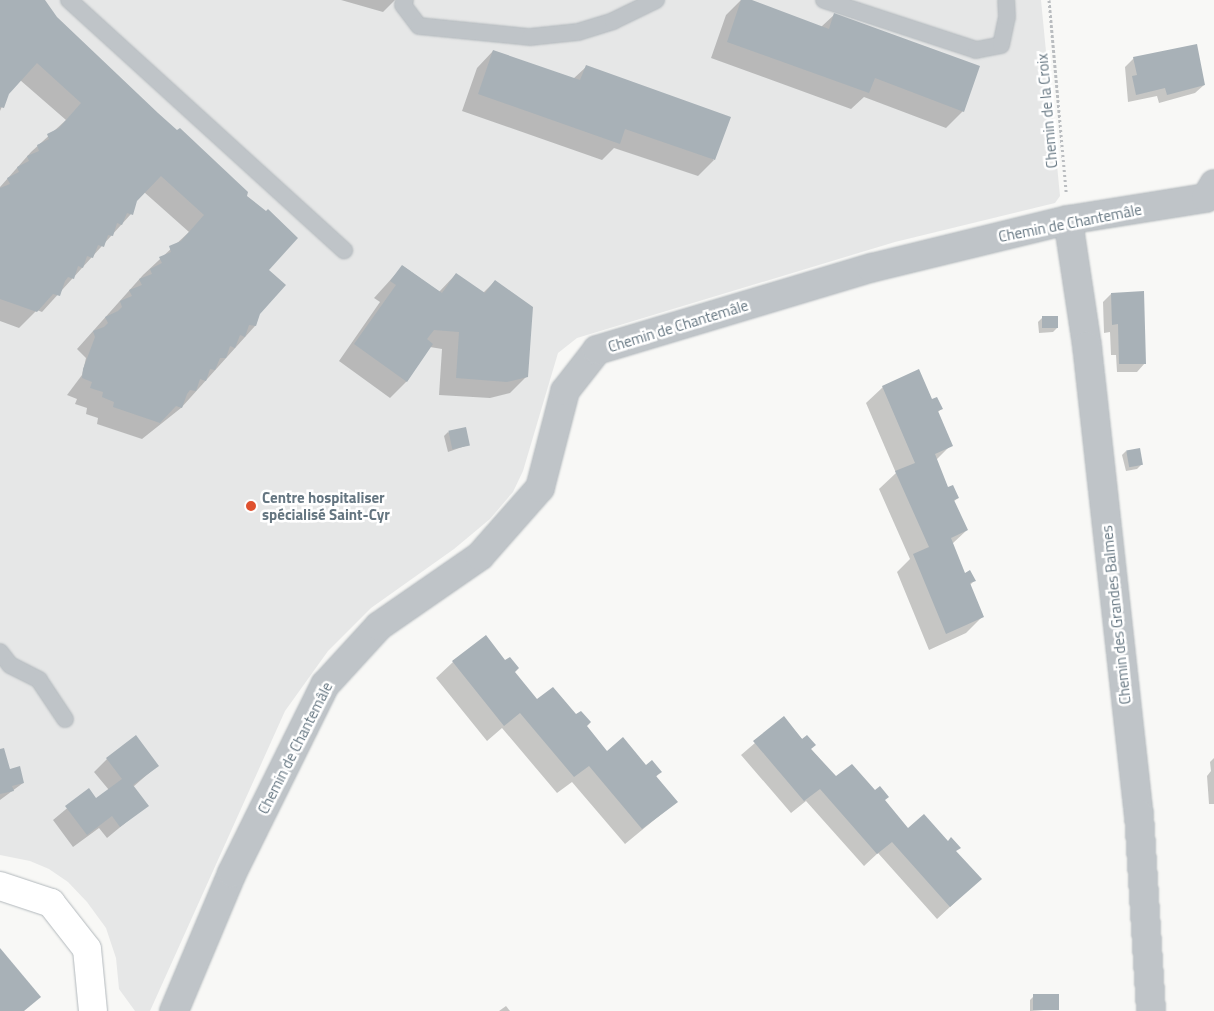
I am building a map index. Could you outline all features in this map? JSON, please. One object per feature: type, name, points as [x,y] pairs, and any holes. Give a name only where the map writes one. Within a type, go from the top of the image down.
[{"type":"street","name":"Chemin de Chantemâle","points":[[174,1011],[232,873],[325,685],[379,626],[480,556],[540,488],[565,391],[597,350],[871,268],[1068,220],[1206,198],[1214,184]]},
{"type":"street","name":"Chemin des Grandes Balmes","points":[[1068,220],[1087,346],[1139,814],[1151,1011]]},
{"type":"street","points":[[0,886],[51,903],[87,949],[93,1011]]},
{"type":"lane","points":[[69,0],[344,250]]},
{"type":"lane","points":[[405,0],[403,5],[419,26],[530,37],[578,32],[613,21],[656,0]]},
{"type":"lane","points":[[824,0],[976,50],[1001,45],[1007,17],[1006,0]]},
{"type":"lane","points":[[0,652],[10,665],[39,680],[65,720]]},
{"type":"path","name":"Chemin de la Croix","points":[[1048,0],[1068,220]]},
{"type":"shaded area","name":"Centre hospitaliser spécialisé Saint-Cyr","points":[[0,0],[1041,0],[1060,196],[1055,203],[895,242],[577,338],[558,353],[523,471],[513,492],[490,519],[454,549],[371,608],[328,651],[285,711],[150,1011],[135,1011],[119,989],[116,958],[106,928],[87,902],[68,882],[49,869],[30,861],[0,855]]},
{"type":"building","points":[[0,0],[45,0],[57,17],[158,113],[177,130],[180,128],[248,192],[247,196],[266,211],[268,209],[298,238],[269,270],[286,285],[260,314],[256,326],[249,325],[245,337],[240,335],[235,348],[230,346],[226,358],[220,358],[215,370],[210,369],[206,381],[200,379],[196,391],[190,390],[182,408],[176,406],[160,423],[113,407],[114,402],[102,397],[103,392],[90,388],[92,382],[82,378],[83,369],[95,337],[93,331],[104,327],[108,323],[105,317],[122,307],[120,301],[132,296],[129,290],[142,285],[139,279],[152,274],[150,269],[162,263],[159,257],[171,252],[169,246],[181,241],[204,215],[161,176],[137,201],[133,215],[127,213],[122,225],[117,223],[113,236],[108,235],[104,247],[98,245],[93,258],[87,256],[83,268],[78,266],[74,279],[68,277],[60,296],[53,294],[37,312],[0,299],[0,188],[10,184],[7,178],[19,172],[17,167],[29,161],[27,156],[39,151],[37,145],[49,139],[47,134],[59,128],[81,103],[37,63],[9,94],[4,108],[0,107]]},
{"type":"building","points":[[741,0],[752,0],[829,29],[834,13],[980,66],[964,112],[875,78],[869,93],[727,42]]},
{"type":"building","points":[[1197,44],[1205,85],[1167,95],[1165,88],[1136,95],[1132,76],[1137,75],[1133,57]]},
{"type":"building","points":[[493,50],[580,80],[586,65],[731,117],[715,160],[625,129],[620,144],[478,94]]},
{"type":"building","points":[[402,265],[442,293],[456,273],[485,293],[495,280],[533,307],[528,377],[507,382],[456,378],[459,332],[434,330],[427,339],[433,344],[407,382],[354,344],[396,285],[390,281]]},
{"type":"building","points":[[1144,291],[1146,364],[1119,364],[1118,324],[1112,325],[1111,293]]},
{"type":"building","points":[[1042,316],[1058,316],[1058,328],[1042,328]]},
{"type":"building","points":[[919,369],[932,399],[937,397],[943,409],[938,411],[953,446],[935,454],[948,487],[953,485],[959,498],[954,500],[968,530],[951,538],[965,573],[970,570],[976,581],[970,583],[984,617],[946,634],[913,554],[929,547],[895,471],[915,463],[882,386]]},
{"type":"building","points":[[466,427],[470,446],[452,449],[448,431]]},
{"type":"building","points":[[1140,448],[1143,465],[1129,467],[1126,450]]},
{"type":"building","points":[[486,635],[505,660],[510,657],[519,668],[515,672],[537,699],[553,687],[576,714],[581,711],[591,722],[587,726],[607,751],[623,737],[646,765],[652,760],[662,772],[656,776],[678,802],[642,829],[589,766],[574,777],[520,713],[504,726],[452,661]]},
{"type":"building","points":[[784,716],[802,739],[807,735],[816,745],[811,749],[836,776],[852,764],[875,790],[880,786],[889,797],[885,800],[908,828],[924,814],[948,841],[951,837],[961,848],[956,851],[982,879],[950,907],[892,842],[877,854],[820,789],[804,801],[753,741]]},
{"type":"building","points":[[136,735],[159,766],[133,785],[149,806],[120,827],[112,816],[87,835],[65,806],[89,788],[96,798],[122,779],[106,758]]},
{"type":"building","points":[[4,748],[10,769],[20,766],[24,783],[12,786],[14,791],[0,794],[0,749]]},
{"type":"building","points":[[0,948],[41,997],[24,1011],[0,1011]]},
{"type":"building","points":[[1033,994],[1059,994],[1059,1010],[1033,1010]]},
{"type":"place","name":"Centre hospitaliser spécialisé Saint-Cyr","points":[[251,506]]}]
